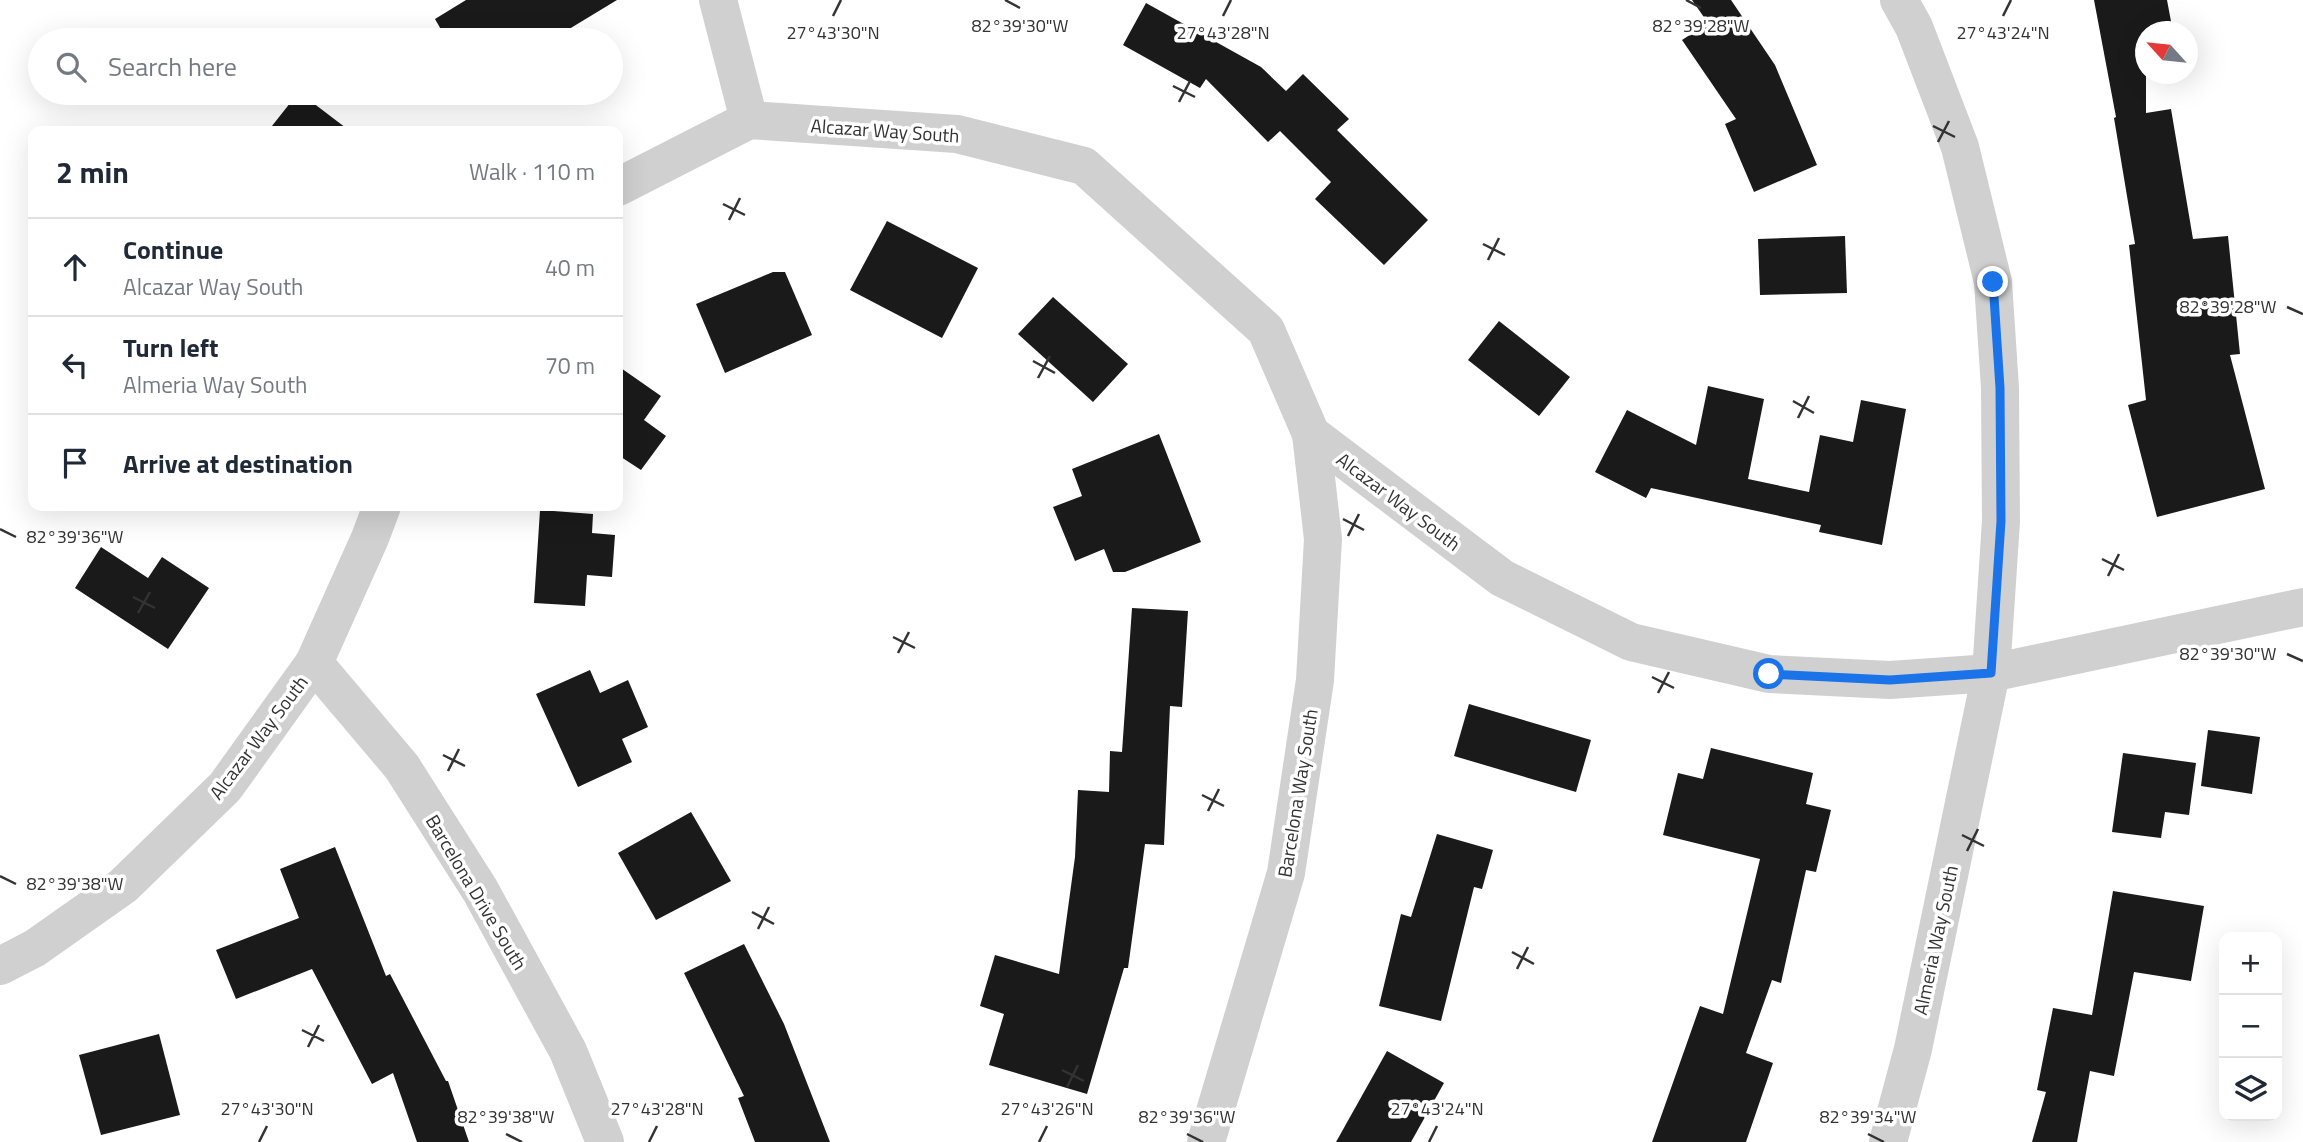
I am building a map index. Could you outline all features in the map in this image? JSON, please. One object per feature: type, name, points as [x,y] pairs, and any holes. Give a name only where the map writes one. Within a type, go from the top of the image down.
[{"type":"street","points":[[623,184],[749,120],[718,0]]},
{"type":"street","name":"Almeria Way South","points":[[1888,1142],[1913,1049],[1991,673],[2001,521],[2000,388],[1993,282],[1960,147],[1914,26],[1899,0]]},
{"type":"street","name":"Alcazar Way South","points":[[749,120],[957,134],[1084,166],[1266,330],[1311,434],[1502,578],[1631,642],[1769,674],[1890,680],[1991,673],[2303,607]]},
{"type":"street","name":"Barcelona Way South","points":[[1206,1142],[1286,873],[1315,680],[1323,539],[1311,434]]},
{"type":"street","name":"Alcazar Way South","points":[[0,966],[35,947],[123,886],[225,787],[314,663],[381,511]]},
{"type":"street","name":"Barcelona Drive South","points":[[314,663],[402,767],[480,890],[568,1051],[605,1142]]},
{"type":"building","points":[[466,0],[617,0],[571,28],[440,28],[435,19]]},
{"type":"building","points":[[1692,0],[1731,0],[1775,65],[1817,165],[1754,192],[1725,124],[1736,119],[1682,40],[1708,23]]},
{"type":"building","points":[[2094,0],[2167,0],[2171,21],[2135,21],[2135,84],[2146,84],[2146,113],[2171,109],[2193,239],[2228,236],[2240,354],[2230,355],[2265,489],[2157,517],[2128,405],[2146,400],[2129,245],[2135,244],[2114,118],[2116,117]]},
{"type":"building","points":[[1146,3],[1261,67],[1286,91],[1303,74],[1349,119],[1337,130],[1428,220],[1384,265],[1315,199],[1331,182],[1280,131],[1268,142],[1206,79],[1200,88],[1123,45]]},
{"type":"building","points":[[289,105],[316,105],[343,126],[272,126]]},
{"type":"building","points":[[887,221],[978,268],[942,338],[850,290]]},
{"type":"building","points":[[1845,236],[1847,293],[1760,295],[1758,239]]},
{"type":"building","points":[[773,272],[785,272],[812,335],[725,373],[696,304]]},
{"type":"building","points":[[1053,297],[1128,364],[1093,402],[1018,334]]},
{"type":"building","points":[[1499,321],[1570,377],[1539,416],[1468,360]]},
{"type":"building","points":[[623,369],[661,396],[644,420],[666,436],[641,470],[623,458]]},
{"type":"building","points":[[1708,386],[1764,399],[1748,479],[1809,492],[1820,435],[1853,442],[1861,400],[1906,409],[1882,545],[1819,532],[1821,525],[1651,488],[1646,498],[1595,472],[1627,410],[1696,445]]},
{"type":"building","points":[[1159,434],[1201,542],[1125,572],[1113,572],[1104,549],[1075,561],[1053,507],[1082,496],[1072,469]]},
{"type":"building","points":[[540,511],[593,514],[592,533],[615,535],[612,577],[587,575],[585,606],[534,603]]},
{"type":"building","points":[[101,547],[148,578],[162,557],[209,588],[168,649],[75,588]]},
{"type":"building","points":[[1132,608],[1188,611],[1182,707],[1170,706],[1164,845],[1145,844],[1128,968],[1124,968],[1087,1094],[989,1065],[1004,1014],[980,1006],[995,955],[1059,974],[1075,857],[1078,790],[1109,792],[1110,751],[1122,752]]},
{"type":"building","points":[[590,670],[600,693],[628,680],[648,727],[622,739],[632,762],[578,787],[536,694]]},
{"type":"building","points":[[1469,704],[1591,740],[1576,792],[1454,756]]},
{"type":"building","points":[[2208,730],[2260,737],[2252,794],[2201,786]]},
{"type":"building","points":[[1711,748],[1813,773],[1806,804],[1831,810],[1816,872],[1806,870],[1781,983],[1772,980],[1746,1053],[1773,1063],[1746,1142],[1652,1142],[1700,1006],[1723,1014],[1760,859],[1663,835],[1678,773],[1703,779]]},
{"type":"building","points":[[2123,753],[2196,763],[2189,815],[2165,812],[2161,838],[2112,832]]},
{"type":"building","points":[[691,812],[731,881],[656,920],[618,853]]},
{"type":"building","points":[[1437,834],[1493,850],[1482,889],[1474,887],[1441,1021],[1379,1006],[1401,914],[1411,917]]},
{"type":"building","points":[[335,847],[386,976],[390,974],[448,1081],[469,1142],[417,1142],[393,1073],[372,1084],[312,969],[236,999],[216,950],[299,918],[280,869]]},
{"type":"building","points":[[2113,891],[2204,906],[2191,981],[2134,972],[2114,1076],[2090,1071],[2077,1142],[2032,1142],[2046,1092],[2037,1090],[2053,1008],[2092,1015]]},
{"type":"building","points":[[744,944],[784,1024],[830,1142],[755,1142],[738,1098],[744,1096],[684,973]]},
{"type":"building","points":[[159,1034],[180,1115],[101,1135],[79,1055]]},
{"type":"building","points":[[1387,1051],[1444,1083],[1411,1142],[1336,1142]]},
{"type":"route","points":[[1769,674],[1890,680],[1991,673],[2001,521],[2000,388],[1993,282]]}]
